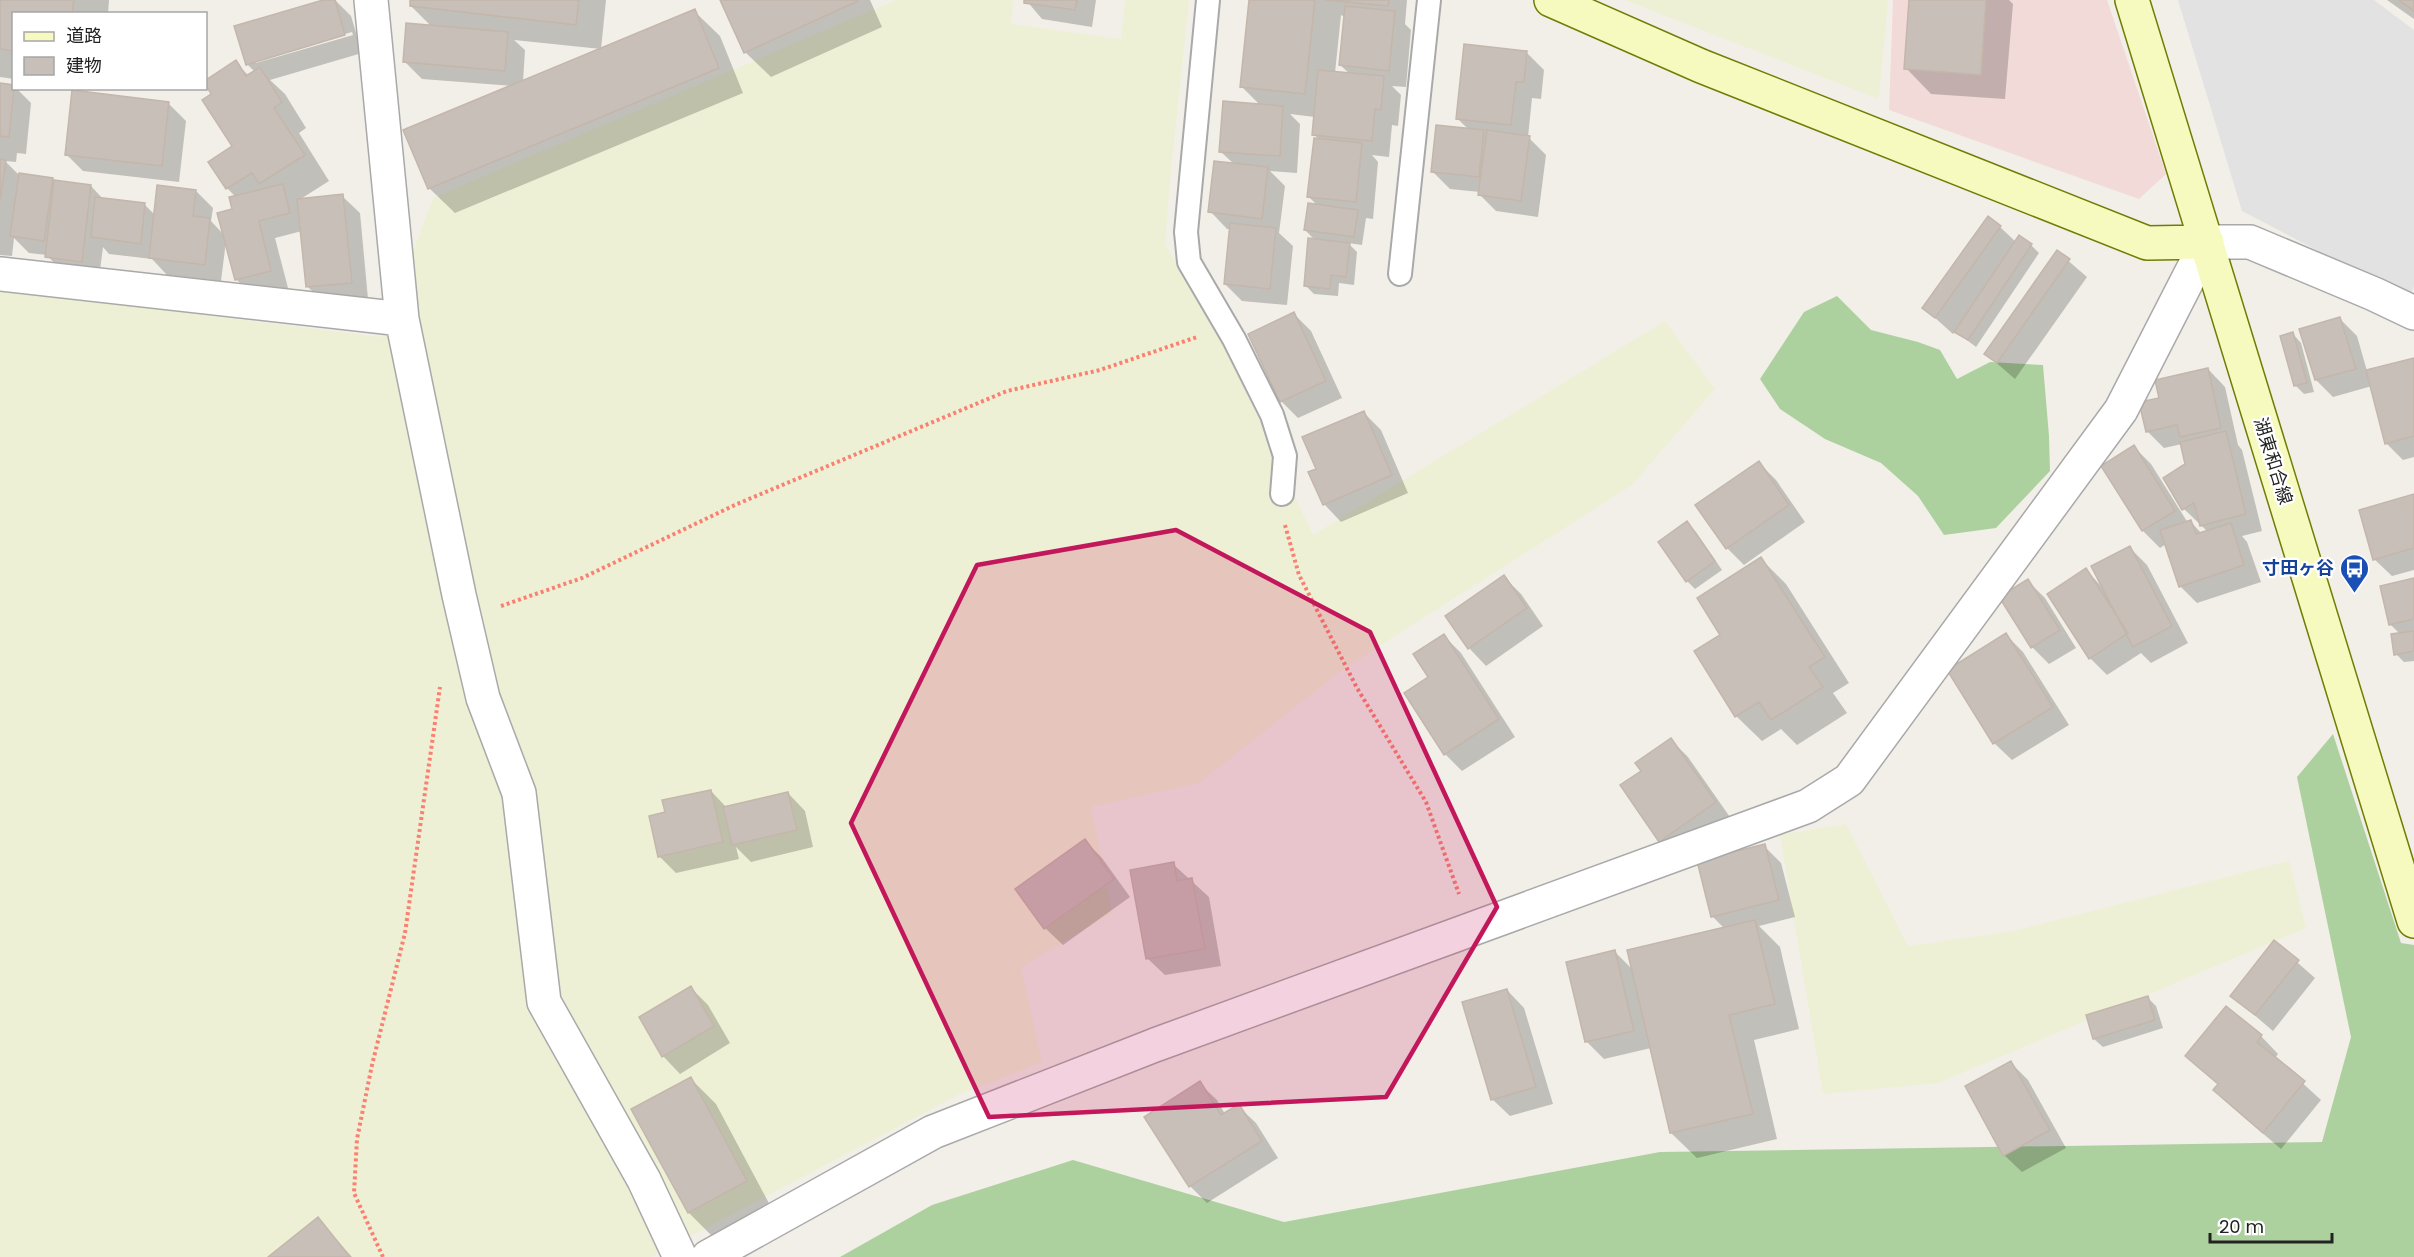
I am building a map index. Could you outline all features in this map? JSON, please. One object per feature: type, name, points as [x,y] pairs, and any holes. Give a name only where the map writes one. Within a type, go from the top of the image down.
[{"type":"main road","points":[[1551,0],[1701,66],[2147,243],[2206,242]]},
{"type":"main road","name":"湖東和合線","points":[[2132,0],[2414,921]]},
{"type":"street","points":[[371,0],[402,319],[483,698],[519,793],[544,1002],[644,1180],[680,1257]]},
{"type":"street","points":[[708,1257],[933,1132],[1155,1045],[1808,806],[1849,780],[2121,410],[2206,242],[2250,242],[2414,313]]},
{"type":"street","points":[[0,274],[402,319]]},
{"type":"lane","points":[[1208,0],[1185,232],[1189,262],[1226,326],[1272,415],[1285,456],[1282,495]]},
{"type":"lane","points":[[1400,274],[1429,0]]},
{"type":"path","points":[[465,618],[582,578],[737,504],[1007,391],[1100,370],[1226,326]]},
{"type":"path","points":[[1282,495],[1287,536],[1299,574],[1357,688],[1426,802],[1472,929]]},
{"type":"path","points":[[384,1257],[354,1193],[357,1139],[372,1065],[405,933],[441,681]]},
{"type":"highlighted area","points":[[1176,530],[1370,632],[1497,907],[1386,1097],[989,1117],[851,823],[977,565]]},
{"type":"shaded area","points":[[1893,0],[2107,0],[2166,174],[2139,199],[1889,110]]},
{"type":"shaded area","points":[[2178,0],[2374,0],[2414,30],[2414,287],[2408,298],[2242,211]]},
{"type":"green space","points":[[896,0],[1013,0],[1011,24],[1121,39],[1125,0],[1189,0],[1165,244],[1221,339],[1313,535],[1665,321],[1715,389],[1632,485],[1342,670],[1199,783],[1091,807],[1112,913],[1021,967],[1042,1062],[958,1095],[651,1257],[0,1257],[0,290],[381,337],[433,198]]},
{"type":"green space","points":[[1625,0],[1888,0],[1879,99]]},
{"type":"green space","points":[[1837,296],[1871,330],[1940,350],[1957,379],[1990,362],[2043,365],[2050,471],[1996,528],[1944,535],[1918,496],[1881,463],[1825,439],[1780,409],[1760,379],[1804,312]]},
{"type":"green space","points":[[2333,734],[2401,943],[2414,945],[2414,1257],[840,1257],[932,1205],[1073,1160],[1284,1222],[1660,1152],[2322,1142],[2351,1037],[2297,777]]},
{"type":"green space","points":[[1846,824],[1908,946],[2013,931],[2289,861],[2306,928],[1938,1083],[1823,1094],[1780,835]]},
{"type":"building","points":[[0,0],[74,0],[72,12],[12,12],[12,51],[0,49]]},
{"type":"building","points":[[323,0],[335,0],[345,35],[246,65],[234,26]]},
{"type":"building","points":[[410,0],[579,0],[576,25],[410,6]]},
{"type":"building","points":[[720,0],[858,0],[858,1],[744,53]]},
{"type":"building","points":[[1024,0],[1077,0],[1075,10],[1024,3]]},
{"type":"building","points":[[1249,0],[1315,0],[1305,94],[1240,87]]},
{"type":"building","points":[[1325,0],[1389,0],[1388,6]]},
{"type":"building","points":[[1909,0],[1986,0],[1981,75],[1904,69]]},
{"type":"building","points":[[2399,0],[2414,0],[2414,11]]},
{"type":"building","points":[[1345,6],[1395,11],[1389,71],[1339,65]]},
{"type":"building","points":[[695,9],[719,68],[428,189],[403,130]]},
{"type":"building","points":[[406,23],[508,32],[505,71],[403,62]]},
{"type":"building","points":[[1464,44],[1527,51],[1524,82],[1516,82],[1511,125],[1456,119]]},
{"type":"building","points":[[236,60],[246,76],[260,67],[282,102],[274,108],[305,155],[259,184],[252,173],[226,189],[208,162],[232,146],[202,100],[211,94],[207,87],[207,79]]},
{"type":"building","points":[[1318,70],[1384,76],[1381,110],[1375,109],[1372,141],[1312,135]]},
{"type":"building","points":[[0,83],[12,85],[14,90],[9,137],[0,136]]},
{"type":"building","points":[[72,90],[169,102],[162,166],[65,155]]},
{"type":"building","points":[[1223,101],[1283,106],[1280,156],[1219,152]]},
{"type":"building","points":[[1436,125],[1484,130],[1479,177],[1431,172]]},
{"type":"building","points":[[1487,130],[1530,136],[1521,201],[1478,195]]},
{"type":"building","points":[[1314,138],[1362,143],[1356,202],[1307,197]]},
{"type":"building","points":[[0,159],[6,160],[0,201]]},
{"type":"building","points":[[1214,161],[1268,167],[1262,219],[1208,212]]},
{"type":"building","points":[[19,173],[53,178],[44,241],[10,236]]},
{"type":"building","points":[[54,180],[91,185],[82,262],[45,257]]},
{"type":"building","points":[[283,184],[290,213],[259,221],[271,271],[235,280],[217,213],[232,209],[229,197]]},
{"type":"building","points":[[157,185],[196,190],[193,216],[210,218],[205,265],[149,258]]},
{"type":"building","points":[[343,194],[352,283],[306,287],[297,199]]},
{"type":"building","points":[[95,197],[145,203],[141,244],[91,237]]},
{"type":"building","points":[[1308,203],[1358,210],[1354,237],[1304,230]]},
{"type":"building","points":[[1988,216],[2001,226],[1935,318],[1922,308]]},
{"type":"building","points":[[1230,223],[1276,228],[1270,289],[1224,284]]},
{"type":"building","points":[[2019,235],[2032,244],[1968,340],[1954,332]]},
{"type":"building","points":[[1308,238],[1350,243],[1346,277],[1331,275],[1330,289],[1304,286]]},
{"type":"building","points":[[2057,250],[2070,259],[1997,363],[1984,354]]},
{"type":"building","points":[[1294,312],[1326,381],[1280,402],[1248,334]]},
{"type":"building","points":[[2340,317],[2356,369],[2315,380],[2299,329]]},
{"type":"building","points":[[2293,332],[2307,383],[2294,386],[2280,336]]},
{"type":"building","points":[[2414,358],[2414,436],[2385,444],[2366,370]]},
{"type":"building","points":[[2208,368],[2221,428],[2180,437],[2177,425],[2146,432],[2139,402],[2159,398],[2155,380]]},
{"type":"building","points":[[1364,411],[1392,475],[1323,505],[1308,472],[1316,469],[1302,437]]},
{"type":"building","points":[[2226,431],[2246,514],[2200,526],[2194,503],[2182,510],[2163,478],[2185,464],[2180,442]]},
{"type":"building","points":[[2134,445],[2175,511],[2142,531],[2101,466]]},
{"type":"building","points":[[1759,461],[1789,505],[1726,549],[1695,505]]},
{"type":"building","points":[[2414,494],[2414,548],[2373,560],[2359,510]]},
{"type":"building","points":[[2191,520],[2196,534],[2231,523],[2244,565],[2179,587],[2160,530]]},
{"type":"building","points":[[1687,521],[1715,561],[1686,582],[1658,542]]},
{"type":"building","points":[[2130,546],[2172,626],[2133,647],[2091,566]]},
{"type":"building","points":[[1761,557],[1825,657],[1809,667],[1823,687],[1771,720],[1759,702],[1735,717],[1694,651],[1720,635],[1697,598]]},
{"type":"building","points":[[2086,568],[2128,633],[2089,659],[2047,594]]},
{"type":"building","points":[[1504,575],[1527,608],[1468,649],[1445,616]]},
{"type":"building","points":[[2414,578],[2414,619],[2389,625],[2380,586]]},
{"type":"building","points":[[2028,579],[2060,630],[2031,648],[1999,597]]},
{"type":"building","points":[[2414,631],[2414,651],[2394,655],[2391,634]]},
{"type":"building","points":[[2006,633],[2053,707],[1993,744],[1947,670]]},
{"type":"building","points":[[1444,634],[1499,719],[1444,755],[1404,693],[1428,677],[1413,654]]},
{"type":"building","points":[[1671,738],[1716,802],[1659,842],[1620,785],[1641,771],[1635,763]]},
{"type":"building","points":[[711,790],[723,842],[658,857],[649,816],[665,812],[662,800]]},
{"type":"building","points":[[788,792],[797,830],[732,845],[723,807]]},
{"type":"building","points":[[1085,839],[1114,879],[1044,929],[1015,889]]},
{"type":"building","points":[[1765,844],[1779,900],[1711,917],[1697,861]]},
{"type":"building","points":[[1174,862],[1177,881],[1192,878],[1205,949],[1146,959],[1130,870]]},
{"type":"building","points":[[1755,920],[1775,1004],[1729,1015],[1753,1114],[1670,1133],[1627,950]]},
{"type":"building","points":[[2274,940],[2299,960],[2255,1015],[2230,996]]},
{"type":"building","points":[[1615,950],[1634,1031],[1585,1042],[1566,962]]},
{"type":"building","points":[[691,986],[714,1026],[662,1057],[639,1017]]},
{"type":"building","points":[[1507,989],[1536,1087],[1491,1100],[1462,1002]]},
{"type":"building","points":[[2148,996],[2155,1020],[2093,1039],[2086,1015]]},
{"type":"building","points":[[2226,1006],[2262,1035],[2257,1042],[2305,1081],[2263,1133],[2213,1090],[2218,1084],[2185,1056]]},
{"type":"building","points":[[2011,1061],[2050,1130],[2003,1156],[1965,1086]]},
{"type":"building","points":[[691,1077],[747,1181],[688,1213],[631,1109]]},
{"type":"building","points":[[1200,1081],[1221,1115],[1239,1104],[1262,1141],[1189,1187],[1144,1117]]},
{"type":"building","points":[[318,1217],[350,1257],[268,1257]]},
{"type":"place","name":"寸田ヶ谷","points":[[2355,594]]}]
